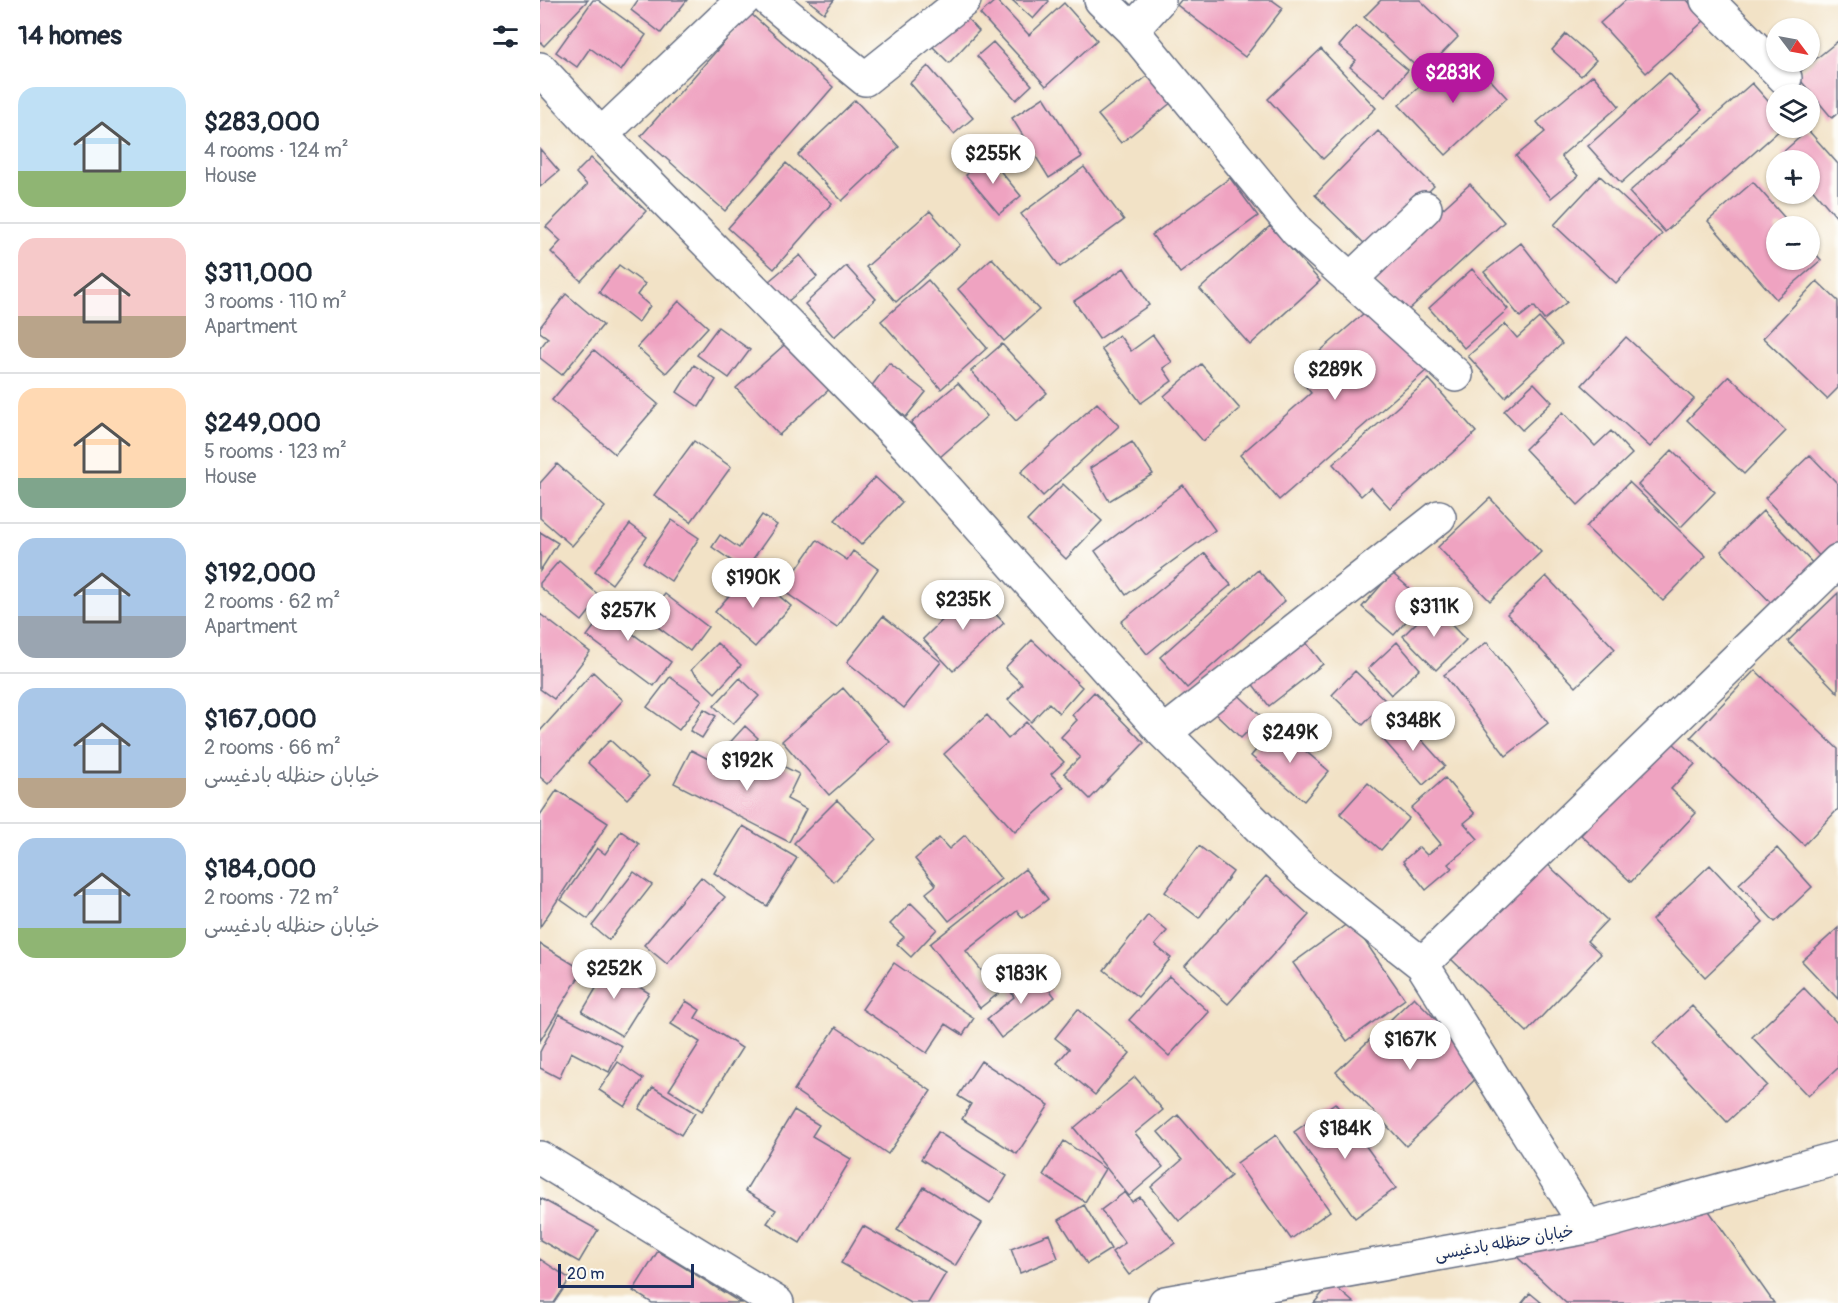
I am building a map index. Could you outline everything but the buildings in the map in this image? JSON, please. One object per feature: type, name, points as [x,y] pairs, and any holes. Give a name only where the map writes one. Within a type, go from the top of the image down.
[{"type":"street","points":[[601,135],[743,0]]},
{"type":"street","points":[[770,0],[865,79],[964,0]]},
{"type":"street","points":[[1101,0],[1132,30],[1297,231],[1456,375]]},
{"type":"street","points":[[1132,30],[1159,0]]},
{"type":"street","points":[[1707,0],[1785,78]]},
{"type":"street","points":[[540,69],[601,135],[908,446],[1164,733],[1305,872],[1422,964],[1587,1227]]},
{"type":"street","points":[[1350,280],[1425,208]]},
{"type":"street","points":[[1164,733],[1439,517]]},
{"type":"street","points":[[1422,964],[1838,561]]},
{"type":"street","points":[[540,1158],[777,1303]]},
{"type":"street","name":"خیابان حنظله بادغیسی","points":[[1165,1303],[1587,1227],[1838,1158]]}]
